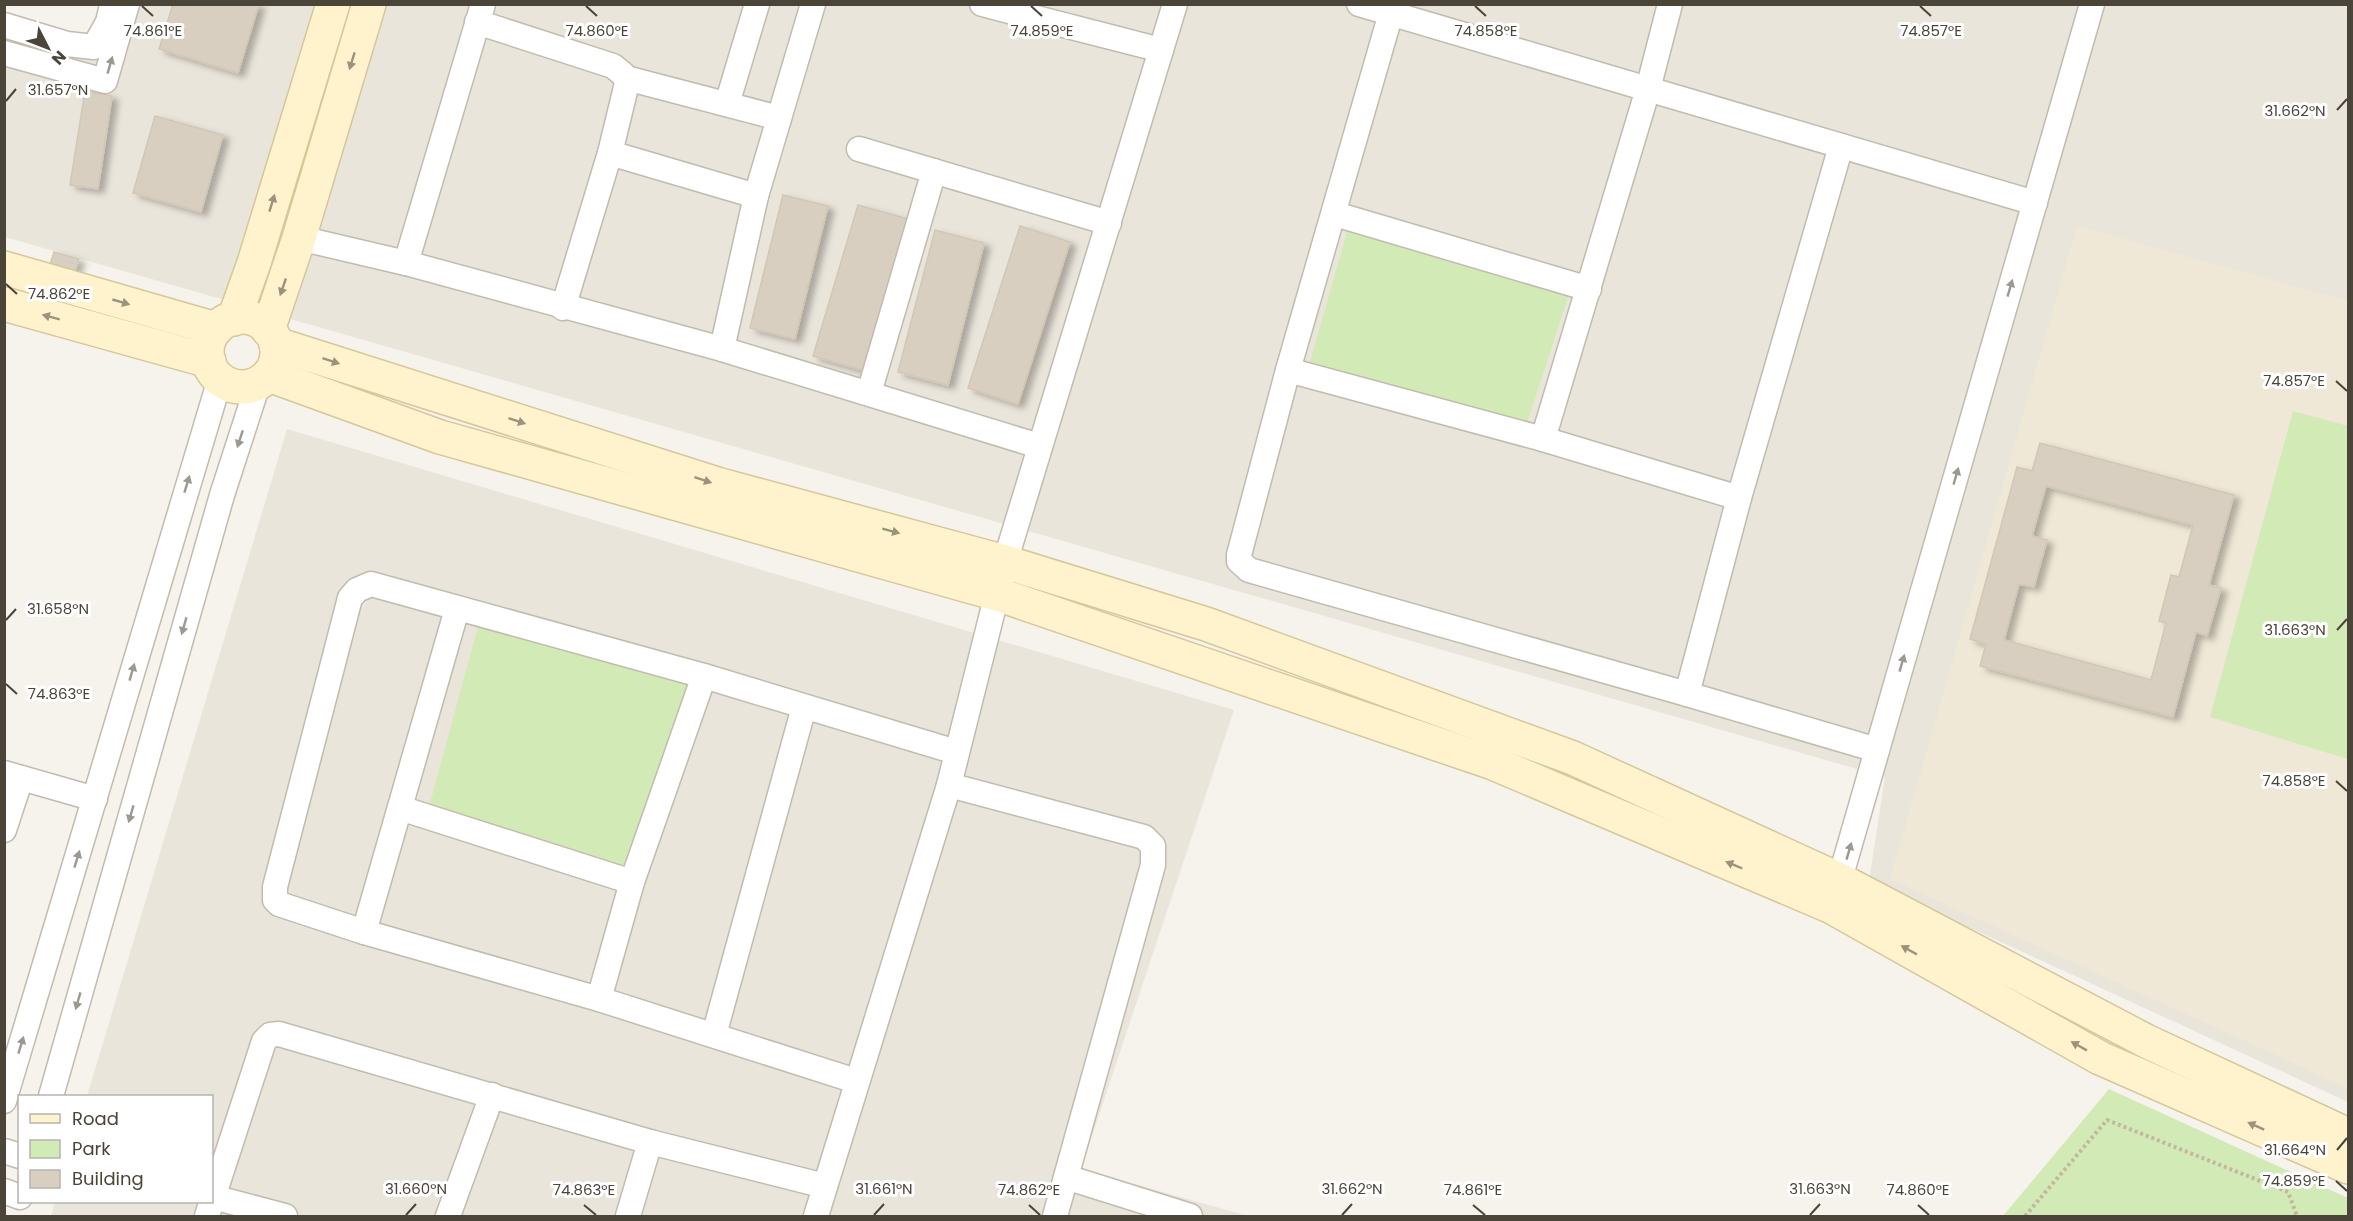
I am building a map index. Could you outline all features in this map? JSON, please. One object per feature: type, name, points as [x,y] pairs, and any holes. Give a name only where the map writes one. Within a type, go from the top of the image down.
[{"type":"street","points":[[4,25],[67,44],[94,48],[108,22],[112,4]]},
{"type":"street","points":[[4,52],[105,81],[127,4]]},
{"type":"street","points":[[4,1101],[95,799],[219,347],[254,263],[333,4]]},
{"type":"street","points":[[51,1095],[222,495],[268,358],[299,238],[369,4]]},
{"type":"street","points":[[727,104],[757,4]]},
{"type":"street","points":[[722,349],[756,196],[813,4]]},
{"type":"street","points":[[816,1216],[856,1080],[949,785],[1005,562],[1175,4]]},
{"type":"street","points":[[1359,4],[2035,203]]},
{"type":"street","points":[[1543,439],[1648,89],[1670,4]]},
{"type":"street","points":[[1836,894],[2092,4]]},
{"type":"street","points":[[983,5],[1161,50]]},
{"type":"street","points":[[406,263],[480,13],[613,66],[626,78],[779,118]]},
{"type":"street","points":[[1392,13],[1288,370],[1239,555],[1243,565],[1249,570],[1877,750]]},
{"type":"street","points":[[563,308],[610,153],[627,83],[626,78]]},
{"type":"street","points":[[1687,694],[1740,498],[1841,146]]},
{"type":"street","points":[[859,149],[1109,223]]},
{"type":"street","points":[[610,153],[756,196]]},
{"type":"street","points":[[869,393],[934,171]]},
{"type":"street","points":[[1335,214],[1589,289]]},
{"type":"street","points":[[299,238],[406,263],[563,308],[722,349],[1039,446]]},
{"type":"street","points":[[4,268],[219,347]]},
{"type":"street","points":[[4,304],[219,347]]},
{"type":"street","points":[[219,347],[253,319],[268,358],[440,437],[997,594],[1493,763],[1836,894],[2100,1058],[2349,1167]]},
{"type":"street","points":[[219,347],[231,386],[245,387],[268,358]]},
{"type":"street","points":[[268,358],[1005,562],[1206,624],[1573,759],[1836,894],[2349,1135]]},
{"type":"street","points":[[1288,370],[1543,439],[1740,498]]},
{"type":"street","points":[[856,1080],[599,999],[364,932],[279,904],[274,896],[350,598],[357,590],[371,584],[704,676],[956,752]]},
{"type":"street","points":[[364,932],[457,609]]},
{"type":"street","points":[[599,999],[632,882],[704,676]]},
{"type":"street","points":[[714,1035],[804,707]]},
{"type":"street","points":[[4,830],[13,775],[95,799]]},
{"type":"street","points":[[949,785],[1144,837],[1153,846],[1153,865],[1055,1216]]},
{"type":"street","points":[[400,808],[632,882]]},
{"type":"street","points":[[213,1198],[264,1041],[270,1035],[288,1035],[650,1142],[825,1186]]},
{"type":"street","points":[[448,1216],[492,1095]]},
{"type":"street","points":[[628,1216],[650,1142]]},
{"type":"street","points":[[1066,1177],[1190,1216]]},
{"type":"street","points":[[210,1207],[285,1216]]},
{"type":"path","points":[[2025,1216],[2107,1120],[2288,1192],[2297,1216]]},
{"type":"shaded area","points":[[139,4],[2348,5],[2348,1102],[1869,881],[1885,777],[5,237],[4,20],[124,54]]},
{"type":"shaded area","points":[[2077,226],[2348,301],[2348,1088],[1890,879]]},
{"type":"shaded area","points":[[287,429],[1234,710],[1081,1169],[1248,1216],[51,1216],[55,1203],[213,1203],[213,1095],[87,1095]]},
{"type":"green space","points":[[1349,225],[1570,291],[1525,429],[1309,366]]},
{"type":"green space","points":[[2293,411],[2348,426],[2348,759],[2210,717]]},
{"type":"green space","points":[[479,623],[690,683],[624,873],[429,807]]},
{"type":"green space","points":[[2109,1089],[2348,1198],[2348,1216],[2003,1216]]},
{"type":"building","points":[[173,4],[259,4],[238,73],[159,49]]},
{"type":"building","points":[[85,91],[112,96],[98,189],[70,185]]},
{"type":"building","points":[[155,116],[223,135],[201,212],[133,193]]},
{"type":"building","points":[[783,195],[828,206],[795,339],[750,328]]},
{"type":"building","points":[[858,205],[908,219],[863,370],[813,356]]},
{"type":"building","points":[[1020,226],[1070,242],[1018,404],[968,388]]},
{"type":"building","points":[[935,230],[984,243],[948,385],[898,372]]},
{"type":"building","points":[[54,252],[79,259],[72,279],[45,280]]},
{"type":"building","points":[[2040,443],[2234,495],[2209,585],[2221,588],[2207,636],[2196,632],[2173,717],[1980,666],[1986,644],[1970,639],[2017,467],[2032,471]],"holes":[[[2046,486],[2193,525],[2179,577],[2171,575],[2159,621],[2166,623],[2151,680],[2004,640],[2019,584],[2034,587],[2047,540],[2032,536]]]}]
